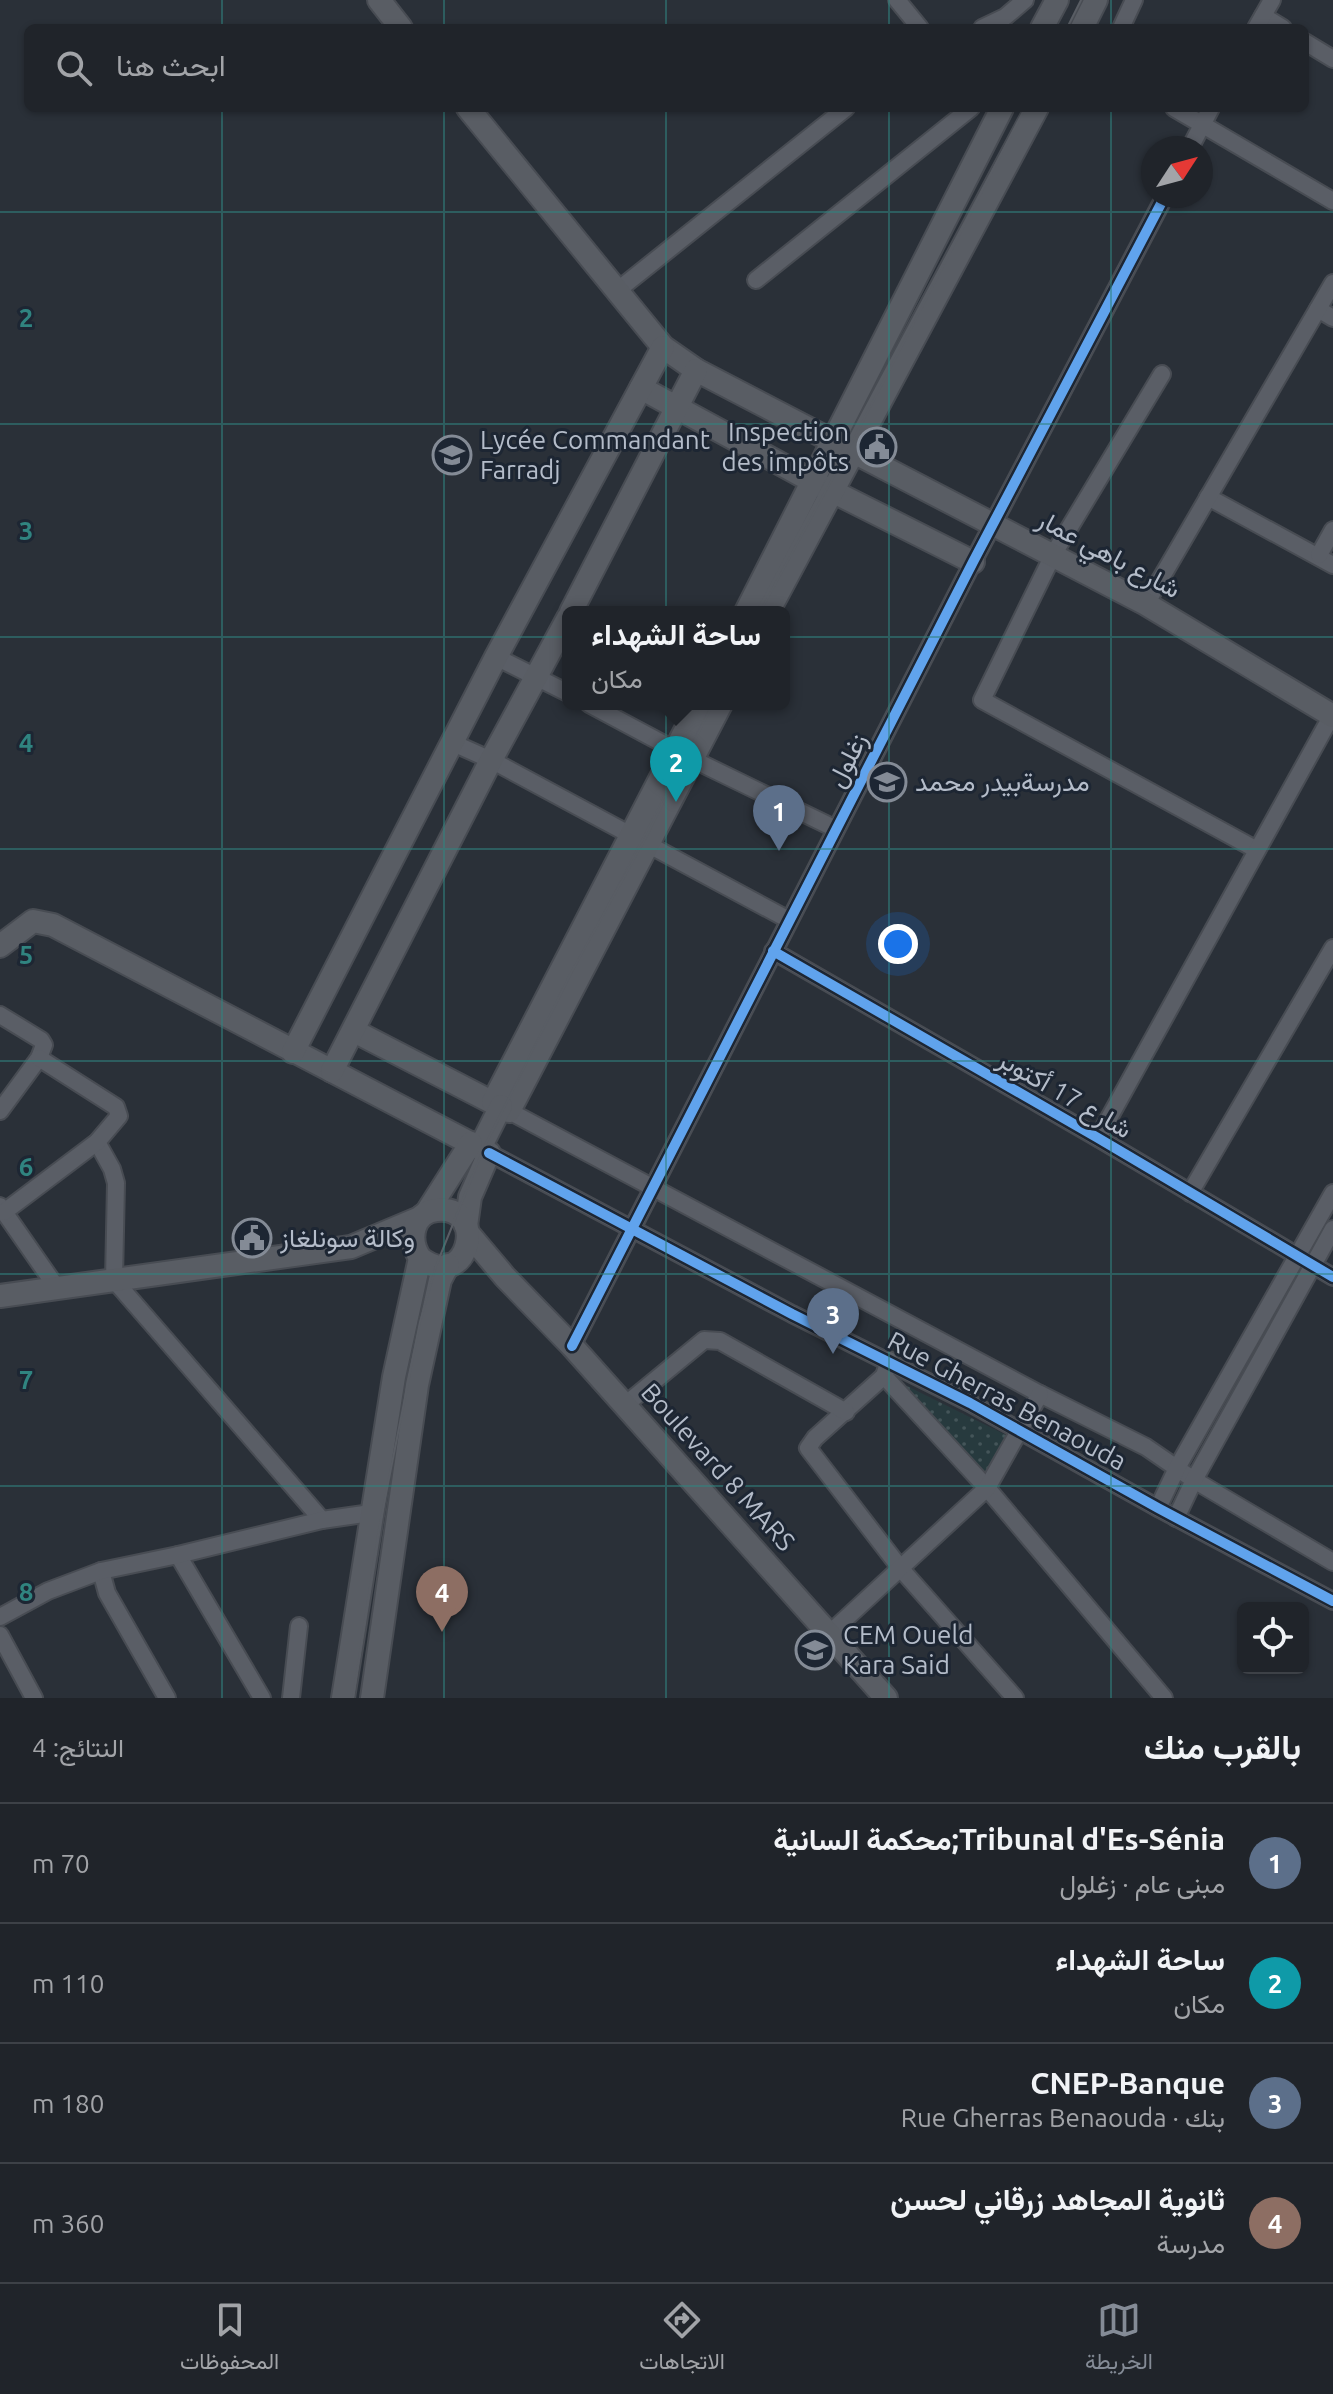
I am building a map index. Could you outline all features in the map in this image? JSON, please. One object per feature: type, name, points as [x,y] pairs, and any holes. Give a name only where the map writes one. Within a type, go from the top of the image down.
[{"type":"main road","points":[[379,0],[398,24]]},
{"type":"main road","points":[[1044,24],[1057,0]]},
{"type":"main road","points":[[1084,24],[1096,0]]},
{"type":"main road","name":"شارع باهي عمار","points":[[471,112],[663,347],[696,370],[831,442],[1146,604],[1332,716]]},
{"type":"main road","points":[[771,606],[822,485],[831,442],[1000,112]]},
{"type":"main road","points":[[750,606],[822,485],[853,452],[1035,112]]},
{"type":"main road","points":[[293,1052],[496,657],[663,347]]},
{"type":"main road","points":[[574,606],[696,370]]},
{"type":"main road","points":[[641,388],[973,562]]},
{"type":"main road","points":[[332,1071],[491,760],[562,629]]},
{"type":"main road","points":[[684,755],[697,710]]},
{"type":"main road","points":[[343,1698],[371,1513],[417,1252],[413,1231],[480,1148],[684,755],[717,710]]},
{"type":"main road","points":[[0,946],[29,923],[44,921],[480,1148]]},
{"type":"main road","points":[[354,1031],[501,1106]]},
{"type":"main road","points":[[372,1698],[417,1385],[440,1280],[469,1242],[470,1197],[480,1148]]},
{"type":"main road","points":[[351,1247],[424,1215],[448,1210],[456,1214],[467,1229]]},
{"type":"main road","name":"Boulevard 8 MARS","points":[[467,1229],[505,1277],[572,1346],[886,1698]]},
{"type":"main road","points":[[0,1296],[351,1247],[417,1252],[436,1266],[454,1262],[475,1263],[505,1277]]},
{"type":"street","points":[[897,0],[917,24]]},
{"type":"street","points":[[990,24],[1005,17],[1025,0]]},
{"type":"street","points":[[1123,24],[1134,0]]},
{"type":"street","points":[[1259,22],[1272,0]]},
{"type":"street","points":[[1309,44],[1333,59]]},
{"type":"street","points":[[618,290],[841,112]]},
{"type":"street","points":[[756,280],[966,112]]},
{"type":"street","points":[[1181,112],[1333,201]]},
{"type":"street","points":[[1196,136],[1209,112]]},
{"type":"street","name":"زغلول","points":[[572,1346],[973,562],[1159,208]]},
{"type":"street","points":[[1146,604],[1333,283]]},
{"type":"street","points":[[1318,309],[1333,318]]},
{"type":"street","points":[[1162,374],[1053,555],[982,700],[1257,850]]},
{"type":"street","points":[[1208,497],[1326,560],[1333,530]]},
{"type":"street","points":[[496,657],[562,690]]},
{"type":"street","points":[[600,710],[684,755],[836,829]]},
{"type":"street","points":[[1098,1138],[1332,716]]},
{"type":"street","points":[[453,743],[491,760],[789,920]]},
{"type":"street","points":[[1190,1193],[1333,948]]},
{"type":"street","name":"شارع 17 أكتوبر","points":[[773,951],[1333,1277]]},
{"type":"street","points":[[0,1015],[41,1040],[44,1045],[39,1058],[0,1111]]},
{"type":"street","points":[[39,1058],[119,1111],[119,1116],[97,1142],[2,1209],[57,1288]]},
{"type":"street","points":[[501,1106],[1040,1394],[1146,1447],[1194,1480],[1333,1562]]},
{"type":"street","points":[[97,1142],[116,1183],[114,1280],[322,1520]]},
{"type":"street","name":"Rue Gherras Benaouda","points":[[480,1148],[792,1314],[886,1368],[1018,1429],[1333,1601]]},
{"type":"street","points":[[1158,1508],[1177,1468],[1333,1193]]},
{"type":"street","points":[[1176,1518],[1333,1229]]},
{"type":"street","points":[[625,1405],[704,1340],[720,1341],[846,1412]]},
{"type":"street","points":[[1015,1698],[901,1569],[808,1448],[886,1368],[1164,1698]]},
{"type":"street","points":[[829,1634],[987,1488],[1040,1394]]},
{"type":"street","points":[[1218,1397],[1235,1406]]},
{"type":"street","points":[[0,1616],[48,1591],[101,1571],[322,1520],[371,1513]]},
{"type":"street","points":[[178,1555],[262,1698]]},
{"type":"street","points":[[101,1571],[107,1593],[167,1698]]},
{"type":"street","points":[[291,1698],[299,1626]]},
{"type":"street","points":[[0,1635],[34,1698]]},
{"type":"green space","points":[[903,1384],[1012,1438],[987,1477]]},
{"type":"tram line","points":[[1069,24],[1081,0]]},
{"type":"tram line","points":[[763,606],[848,450],[1023,112]]},
{"type":"tram line","points":[[353,1698],[379,1529],[420,1322],[436,1266],[483,1150],[571,973],[644,841],[710,710]]},
{"type":"cycle path","points":[[572,1346],[973,562],[1159,208]]},
{"type":"cycle path","points":[[773,951],[1333,1277]]},
{"type":"cycle path","points":[[489,1153],[792,1314],[970,1403],[1333,1601]]},
{"type":"place","name":"Inspection des impôts","points":[[877,447]]},
{"type":"place","name":"Lycée Commandant Farradj","points":[[452,455]]},
{"type":"place","name":"مدرسةبيدر محمد","points":[[887,782]]},
{"type":"place","name":"ساحة الشهداء","points":[[676,802]]},
{"type":"place","name":"Tribunal d'Es-Sénia;محكمة السانية","points":[[779,851]]},
{"type":"place","name":"وكالة سونلغاز","points":[[252,1238]]},
{"type":"place","name":"CNEP-Banque","points":[[833,1354]]},
{"type":"place","name":"ثانوية المجاهد زرقاني لحسن","points":[[442,1632]]},
{"type":"place","name":"CEM Oueld Kara Said","points":[[815,1650]]}]
